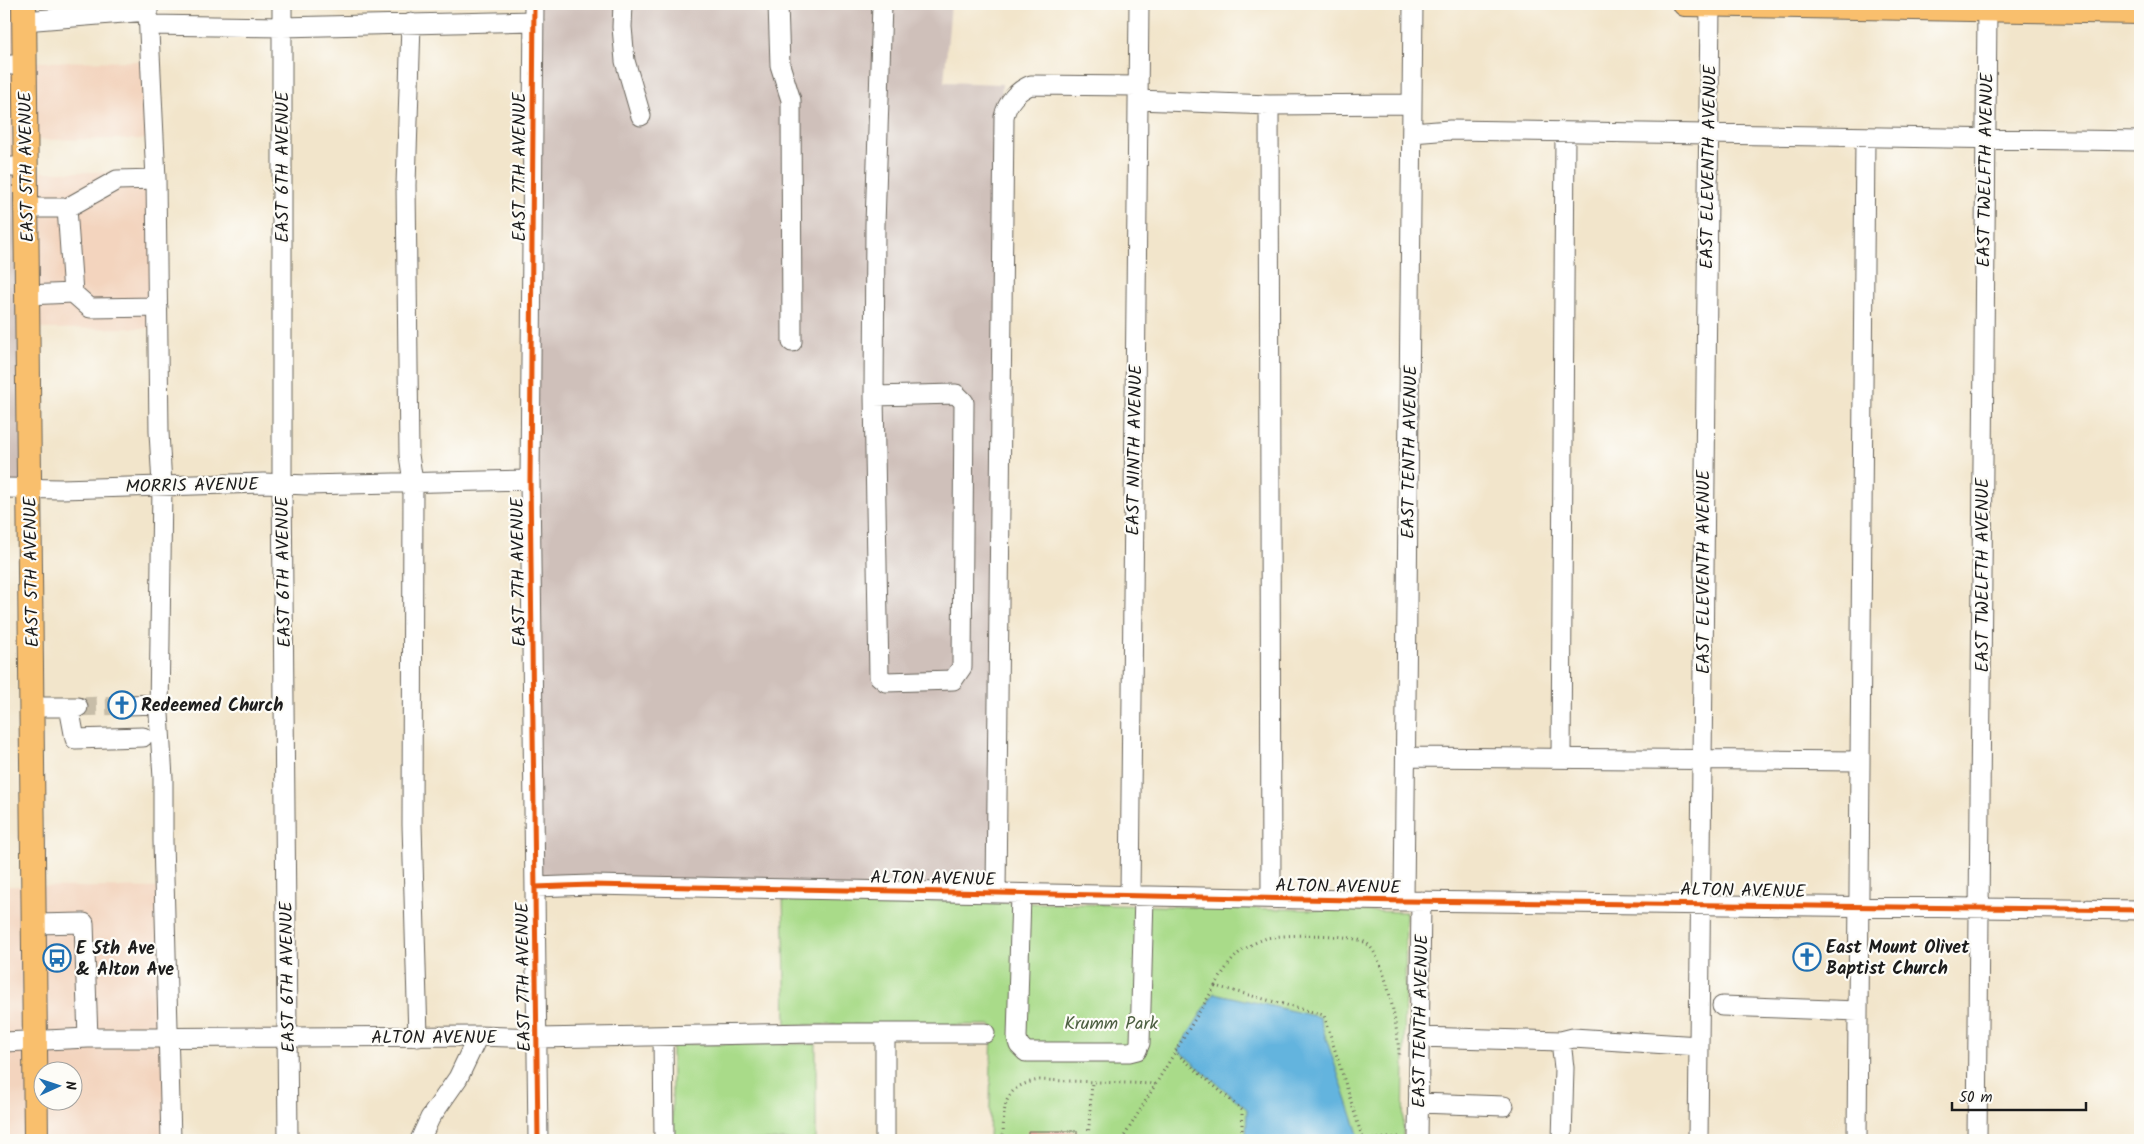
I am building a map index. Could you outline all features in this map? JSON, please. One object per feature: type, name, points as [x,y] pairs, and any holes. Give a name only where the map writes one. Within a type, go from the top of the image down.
[{"type":"main road","points":[[1685,4],[2140,12]]},
{"type":"main road","name":"EAST 5TH AVENUE","points":[[24,12],[14,65],[15,167],[27,208],[36,1140]]},
{"type":"street","name":"EAST 6TH AVENUE","points":[[282,4],[282,484],[288,1140]]},
{"type":"street","points":[[624,4],[622,27],[625,61],[642,116]]},
{"type":"street","points":[[778,4],[780,65],[791,100],[792,342]]},
{"type":"street","points":[[874,396],[956,394],[964,402],[962,667],[953,680],[886,682],[879,676],[874,396],[875,225],[882,4]]},
{"type":"street","name":"EAST NINTH AVENUE","points":[[1021,894],[1017,1038],[1019,1045],[1026,1052],[1129,1052],[1137,1050],[1140,1043],[1137,896],[1139,4]]},
{"type":"street","name":"EAST TENTH AVENUE","points":[[1413,4],[1406,757],[1419,1038],[1418,1138]]},
{"type":"street","name":"EAST ELEVENTH AVENUE","points":[[1698,1140],[1710,4]]},
{"type":"street","name":"EAST TWELFTH AVENUE","points":[[1977,1140],[1987,10]]},
{"type":"street","points":[[24,12],[149,13],[282,26],[411,23],[534,12]]},
{"type":"street","name":"EAST 7TH AVENUE","points":[[534,12],[530,480],[538,1140]]},
{"type":"street","points":[[149,13],[156,179],[159,432],[162,485],[160,704],[171,1140]]},
{"type":"street","points":[[411,23],[406,185],[409,456],[414,482],[412,825],[418,1037]]},
{"type":"street","points":[[996,893],[1004,117],[1009,103],[1017,94],[1031,85],[1269,105],[1412,104]]},
{"type":"street","points":[[1269,105],[1271,898]]},
{"type":"street","points":[[1412,133],[1450,130],[2140,141]]},
{"type":"street","points":[[1561,758],[1565,133]]},
{"type":"street","points":[[1856,1140],[1860,906],[1859,761],[1865,137]]},
{"type":"street","points":[[27,208],[67,208],[117,180],[156,179]]},
{"type":"street","points":[[67,208],[73,294]]},
{"type":"street","points":[[27,295],[73,294],[90,308],[158,307]]},
{"type":"street","name":"MORRIS AVENUE","points":[[4,488],[530,480]]},
{"type":"street","points":[[127,705],[160,704]]},
{"type":"street","points":[[33,707],[74,707],[75,739],[143,737]]},
{"type":"street","points":[[1406,757],[1859,761]]},
{"type":"street","name":"ALTON AVENUE","points":[[535,887],[591,884],[1412,901],[2140,910]]},
{"type":"street","points":[[34,924],[84,923],[88,1038]]},
{"type":"street","points":[[1722,1006],[1858,1010]]},
{"type":"street","points":[[885,1033],[885,1140]]},
{"type":"street","name":"ALTON AVENUE","points":[[4,1042],[88,1038],[478,1036],[537,1038],[985,1033]]},
{"type":"street","points":[[420,1140],[430,1118],[458,1078],[478,1036]]},
{"type":"street","points":[[663,1036],[664,1140]]},
{"type":"street","points":[[1419,1038],[1561,1042],[1573,1038],[1699,1046]]},
{"type":"street","points":[[1561,1042],[1564,1068],[1562,1140]]},
{"type":"street","points":[[1419,1103],[1504,1106]]},
{"type":"path","points":[[1122,1140],[1229,964],[1245,948],[1266,938],[1346,936],[1366,943],[1377,957],[1386,977],[1399,1059]]},
{"type":"path","points":[[1215,986],[1324,1015],[1363,1140],[1418,1138]]},
{"type":"path","points":[[1175,1052],[1242,1110],[1242,1140]]},
{"type":"path","points":[[1003,1140],[1006,1099],[1014,1088],[1026,1082],[1040,1080],[1156,1084]]},
{"type":"path","points":[[1088,1140],[1092,1082]]},
{"type":"shaded area","points":[[4,4],[28,4],[29,62],[153,61],[154,139],[29,140],[30,161],[4,161]]},
{"type":"shaded area","points":[[535,4],[951,4],[944,82],[1002,84],[994,902],[537,889]]},
{"type":"shaded area","points":[[4,161],[30,161],[31,486],[4,486]]},
{"type":"shaded area","points":[[30,172],[159,172],[160,328],[30,329]]},
{"type":"shaded area","points":[[4,886],[165,888],[167,1140],[4,1140]]},
{"type":"green space","name":"Krumm Park","points":[[783,897],[1406,912],[1403,1140],[989,1140],[992,1025],[786,1025]]},
{"type":"green space","points":[[672,1044],[816,1044],[816,1140],[672,1140]]},
{"type":"water","points":[[1214,993],[1319,1017],[1360,1140],[1246,1140],[1247,1109],[1178,1050]]},
{"type":"building","points":[[1028,1131],[1077,1131],[1077,1140],[1028,1140]]},
{"type":"tunnel","points":[[78,707],[127,705]]},
{"type":"cycle path","points":[[534,4],[530,480],[538,1140]]},
{"type":"cycle path","points":[[535,887],[591,885],[1404,901],[2140,910]]},
{"type":"place","name":"Redeemed Church","points":[[122,705]]},
{"type":"place","name":"East Mount Olivet Baptist Church","points":[[1807,957]]},
{"type":"place","name":"E 5th Ave & Alton Ave","points":[[57,958]]}]
